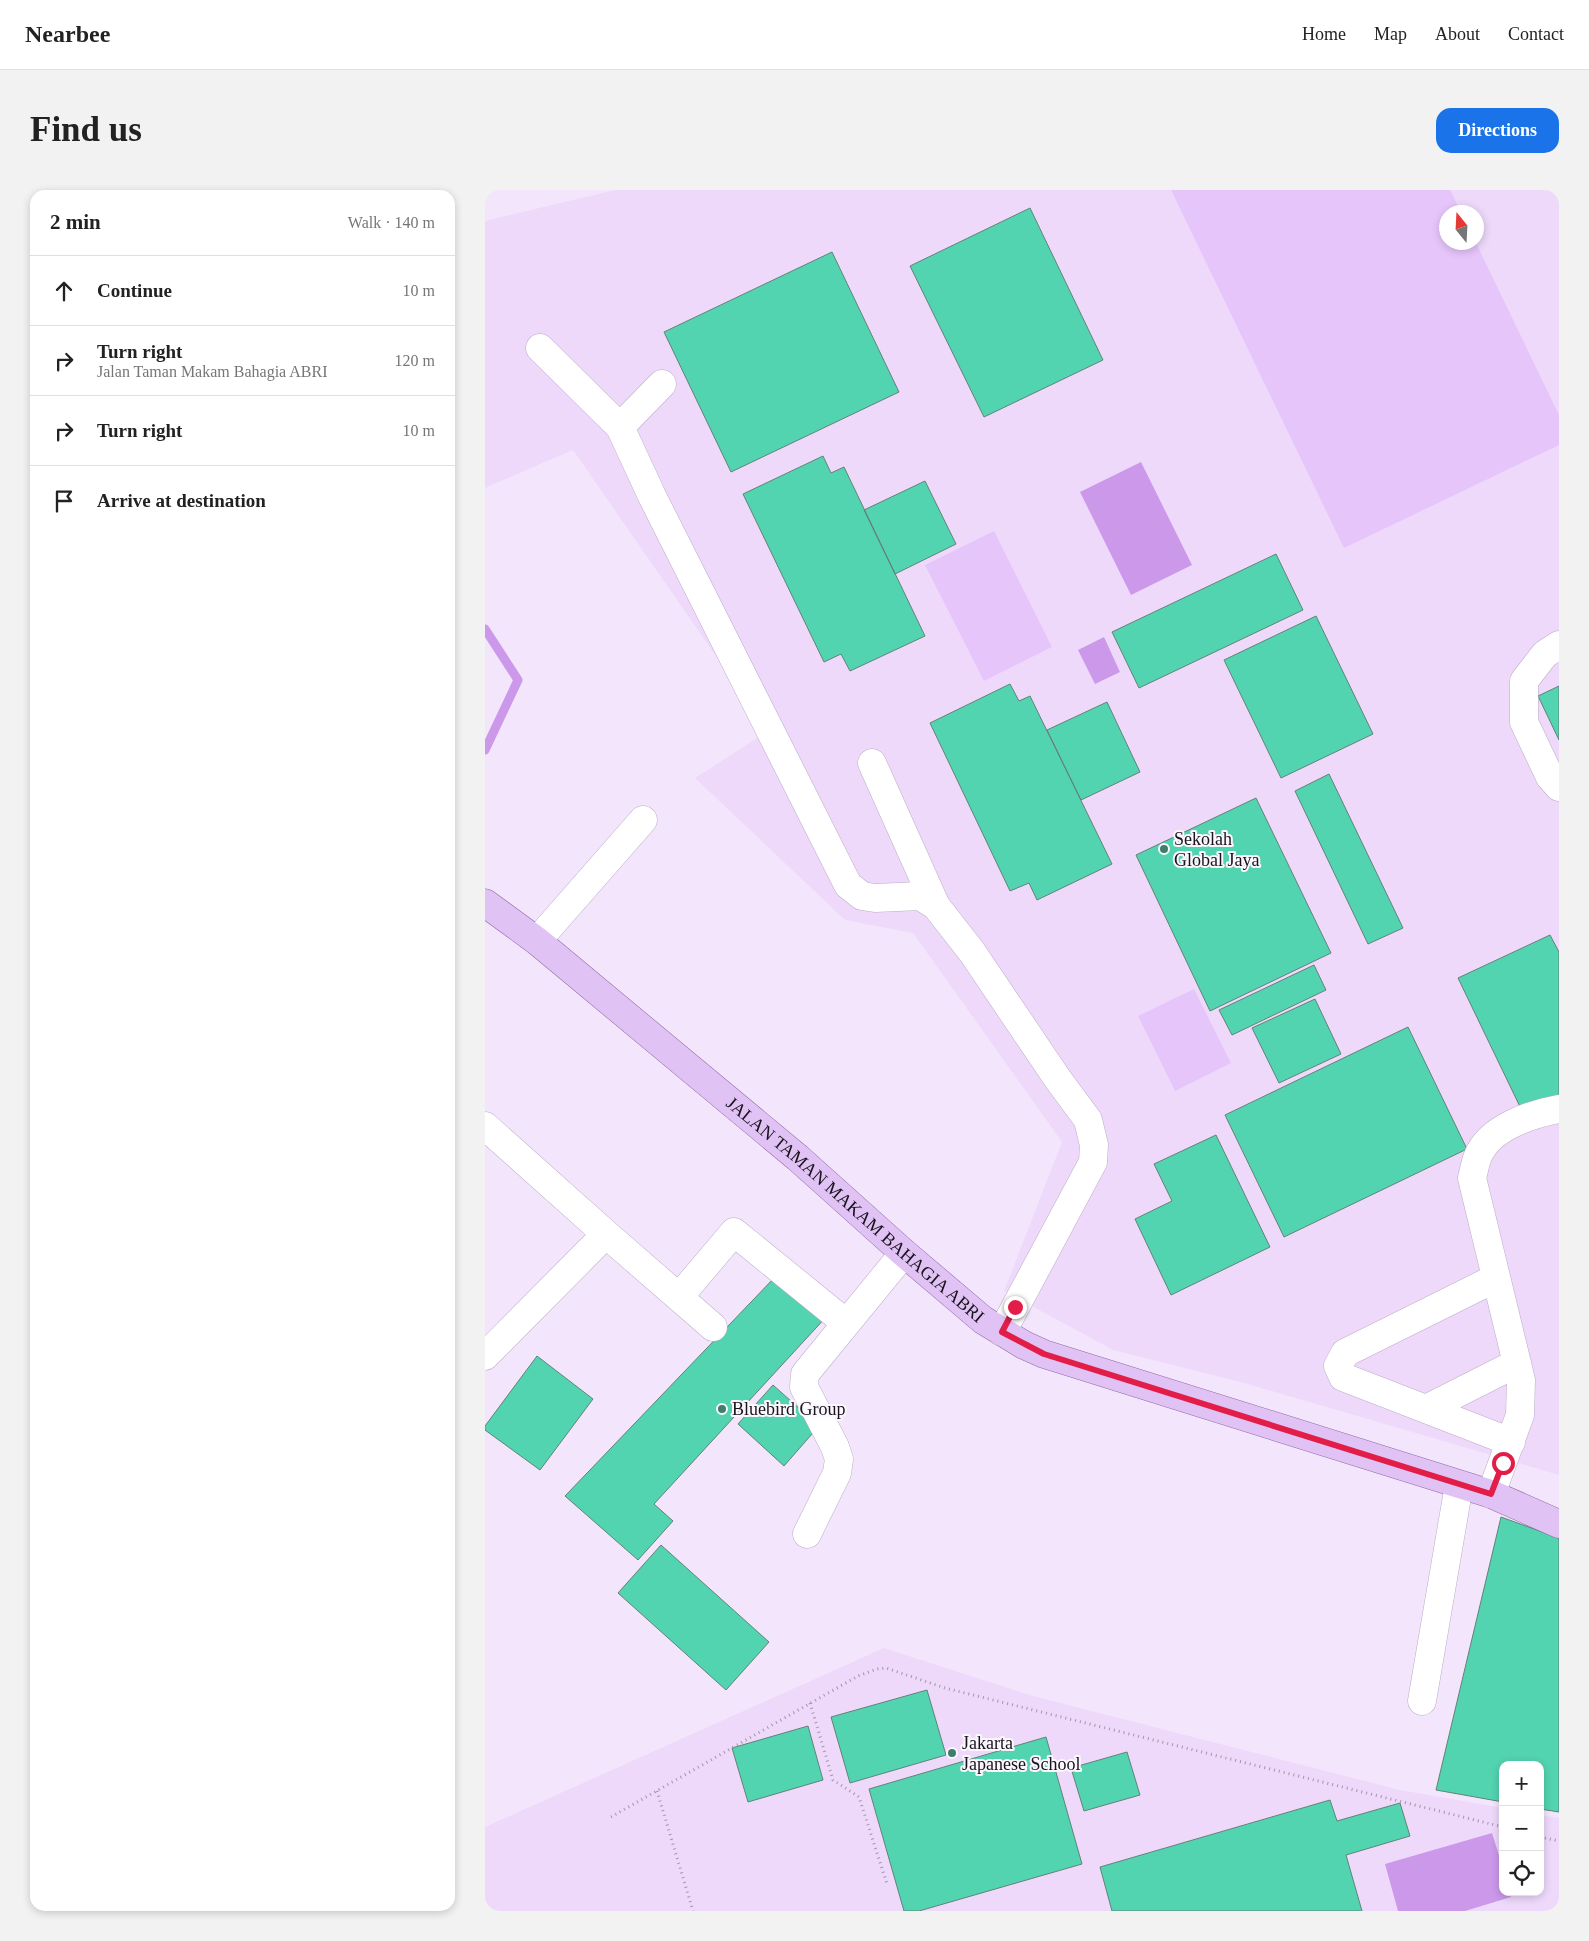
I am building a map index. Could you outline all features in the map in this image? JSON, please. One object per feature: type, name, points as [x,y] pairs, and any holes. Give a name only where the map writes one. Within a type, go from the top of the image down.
[{"type":"main road","name":"JALAN TAMAN MAKAM BAHAGIA ABRI","points":[[485,903],[537,941],[798,1158],[983,1320],[1002,1332],[1044,1354],[1491,1494],[1559,1524]]},
{"type":"lane","points":[[540,348],[620,427],[652,496],[848,884],[862,896],[875,898],[920,896],[936,906]]},
{"type":"lane","points":[[620,427],[662,384]]},
{"type":"lane","points":[[1559,645],[1545,654],[1524,681],[1524,722],[1550,777],[1559,787]]},
{"type":"lane","points":[[872,763],[936,906],[972,952],[1057,1078],[1088,1120],[1093,1145],[1093,1162],[1002,1332]]},
{"type":"lane","points":[[537,941],[643,820]]},
{"type":"lane","points":[[1491,1494],[1521,1415],[1521,1380],[1472,1178],[1479,1154],[1496,1133],[1534,1114],[1559,1109]]},
{"type":"lane","points":[[487,1132],[713,1327]]},
{"type":"lane","points":[[679,1298],[734,1232],[846,1323]]},
{"type":"lane","points":[[485,1356],[606,1234]]},
{"type":"lane","points":[[807,1534],[837,1473],[839,1459],[835,1446],[804,1387],[805,1374],[904,1252]]},
{"type":"lane","points":[[1496,1278],[1345,1353],[1337,1366],[1343,1377],[1511,1442]]},
{"type":"lane","points":[[1427,1409],[1517,1363]]},
{"type":"lane","points":[[1422,1701],[1459,1485]]},
{"type":"path","points":[[611,1818],[858,1676],[877,1669],[886,1668],[945,1688],[1499,1826]]},
{"type":"path","points":[[810,1703],[833,1780],[859,1798],[887,1884]]},
{"type":"path","points":[[657,1791],[693,1911]]},
{"type":"path","points":[[1544,1838],[1559,1841]]},
{"type":"shaded area","name":"Sekolah Global Jaya","points":[[615,190],[1559,190],[1559,1475],[1244,1383],[1113,1350],[1004,1291],[1062,1142],[913,933],[845,920],[695,778],[768,731],[573,450],[485,488],[485,221]]},
{"type":"shaded area","points":[[1171,190],[1450,190],[1458,205],[1439,205],[1439,250],[1479,250],[1559,415],[1559,445],[1344,548]]},
{"type":"shaded area","points":[[1141,462],[1192,565],[1131,595],[1080,492]]},
{"type":"shaded area","points":[[994,531],[1052,647],[984,681],[925,565]]},
{"type":"shaded area","points":[[1104,637],[1120,672],[1095,684],[1078,650]]},
{"type":"shaded area","points":[[1194,989],[1231,1063],[1175,1091],[1138,1016]]},
{"type":"shaded area","name":"Jakarta Japanese School","points":[[884,1648],[1033,1696],[1400,1790],[1499,1807],[1499,1896],[1544,1896],[1544,1816],[1559,1818],[1559,1911],[485,1911],[485,1827]]},
{"type":"shaded area","points":[[1492,1833],[1499,1855],[1499,1896],[1511,1897],[1465,1911],[1398,1911],[1385,1864]]},
{"type":"building","points":[[1030,208],[1103,360],[984,417],[910,266]]},
{"type":"building","points":[[832,252],[899,392],[731,472],[664,332]]},
{"type":"building","points":[[823,456],[831,473],[844,467],[925,636],[850,671],[841,654],[824,662],[743,494]]},
{"type":"building","points":[[925,481],[956,544],[895,574],[864,510]]},
{"type":"building","points":[[1276,554],[1303,610],[1139,688],[1112,632]]},
{"type":"building","points":[[1316,616],[1373,734],[1281,778],[1224,660]]},
{"type":"building","points":[[1010,684],[1019,701],[1030,696],[1112,864],[1037,900],[1029,883],[1010,891],[930,723]]},
{"type":"building","points":[[1559,686],[1559,740],[1538,696]]},
{"type":"building","points":[[1107,702],[1140,772],[1081,800],[1047,730]]},
{"type":"building","points":[[1329,774],[1403,928],[1368,944],[1295,791]]},
{"type":"building","points":[[1256,798],[1331,953],[1210,1011],[1136,855]]},
{"type":"building","points":[[1550,935],[1559,952],[1559,1098],[1524,1115],[1458,978]]},
{"type":"building","points":[[1314,965],[1326,990],[1232,1035],[1219,1010]]},
{"type":"building","points":[[1315,999],[1341,1054],[1279,1083],[1252,1028]]},
{"type":"building","points":[[1408,1027],[1467,1149],[1284,1237],[1225,1115]]},
{"type":"building","points":[[1216,1135],[1270,1247],[1171,1295],[1135,1219],[1172,1201],[1154,1164]]},
{"type":"building","points":[[776,1276],[827,1316],[654,1504],[673,1521],[638,1560],[565,1496]]},
{"type":"building","points":[[537,1356],[593,1399],[540,1470],[485,1430],[485,1426]]},
{"type":"building","points":[[773,1385],[819,1426],[784,1466],[738,1424]]},
{"type":"building","points":[[1501,1517],[1559,1538],[1559,1812],[1544,1810],[1544,1761],[1499,1761],[1499,1801],[1436,1790]]},
{"type":"building","points":[[661,1545],[769,1642],[726,1690],[618,1593]]},
{"type":"building","points":[[927,1690],[946,1755],[850,1783],[831,1717]]},
{"type":"building","points":[[808,1726],[823,1780],[748,1802],[732,1748]]},
{"type":"building","points":[[1046,1737],[1082,1864],[919,1911],[904,1911],[869,1789]]},
{"type":"building","points":[[1127,1752],[1140,1795],[1084,1811],[1071,1768]]},
{"type":"building","points":[[1330,1800],[1337,1821],[1400,1803],[1410,1836],[1346,1855],[1362,1911],[1112,1911],[1100,1867]]},
{"type":"waterway","points":[[485,629],[518,680],[485,750]]},
{"type":"place","name":"Sekolah Global Jaya","points":[[1164,849]]},
{"type":"place","name":"Bluebird Group","points":[[722,1409]]},
{"type":"place","name":"Jakarta Japanese School","points":[[952,1753]]},
{"type":"route","points":[[1015,1307],[1002,1332],[1044,1354],[1491,1494],[1503,1463]]}]
